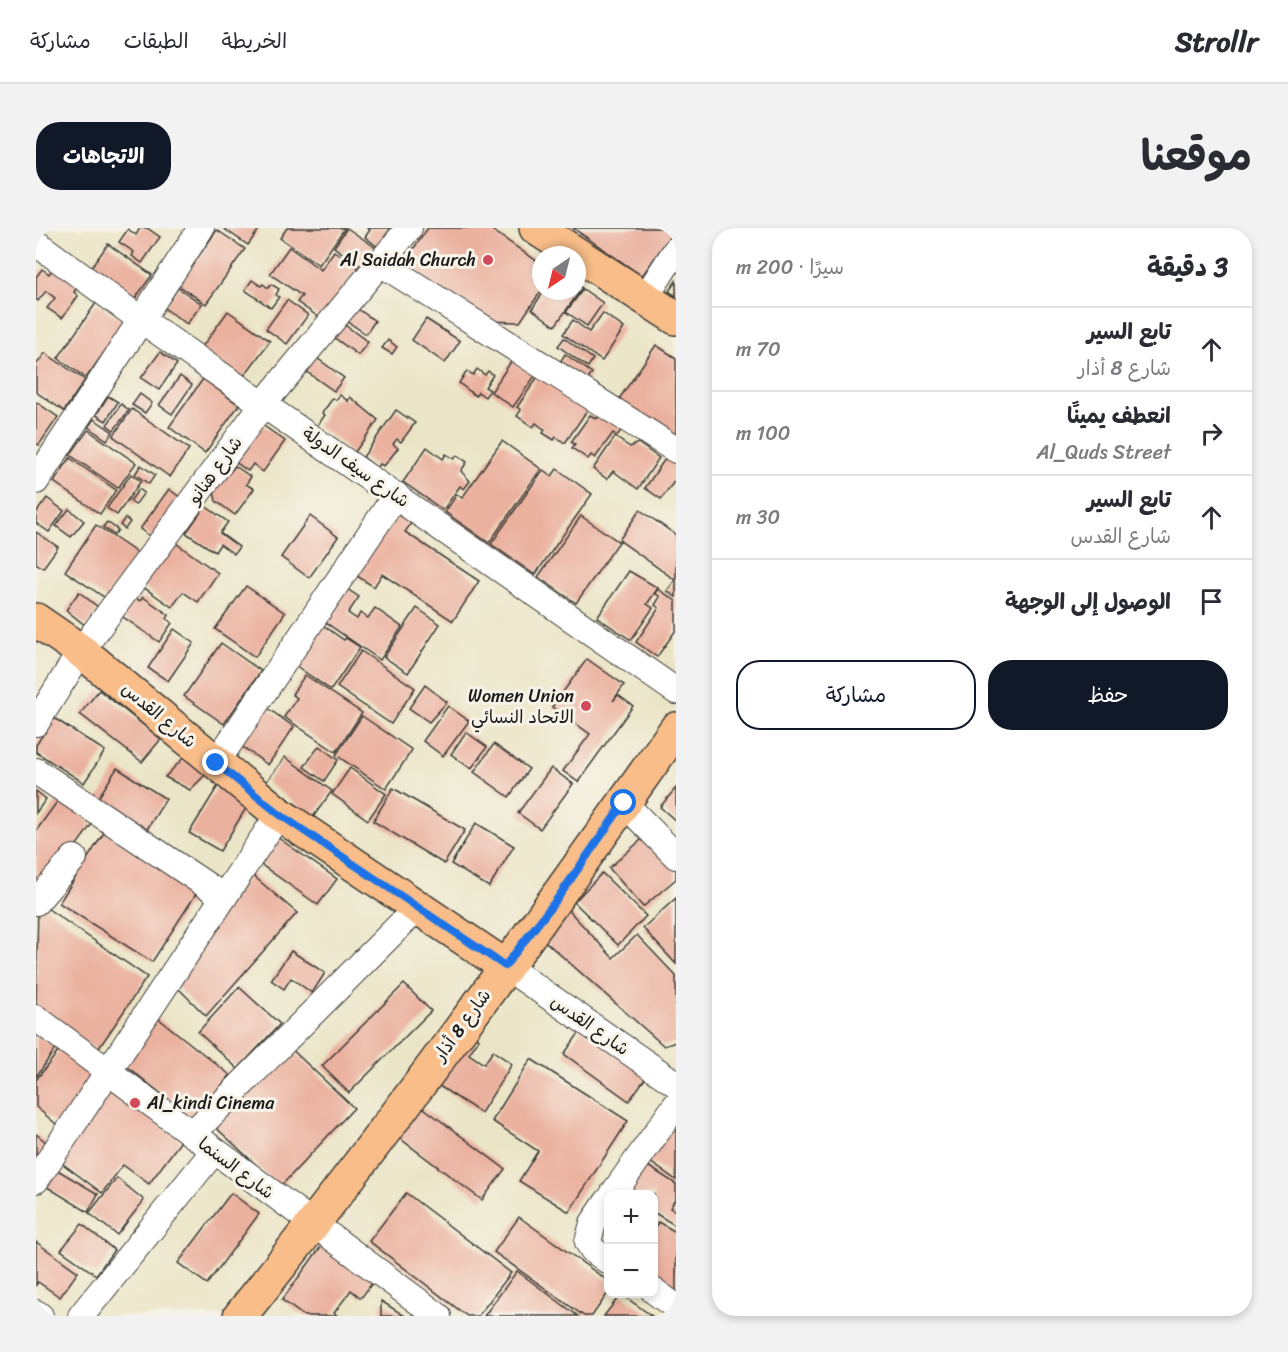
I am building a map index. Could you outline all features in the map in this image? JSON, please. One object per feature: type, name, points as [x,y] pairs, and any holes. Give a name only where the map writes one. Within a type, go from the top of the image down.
[{"type":"main road","points":[[536,228],[676,318]]},
{"type":"main road","name":"شارع القدس","points":[[36,620],[81,651],[279,814],[417,909],[505,966]]},
{"type":"main road","name":"شارع 8 أذار","points":[[240,1316],[314,1225],[557,899],[676,729]]},
{"type":"street","points":[[36,481],[201,228]]},
{"type":"street","name":"شارع هنانو","points":[[36,723],[81,651],[264,403],[410,228]]},
{"type":"street","name":"شارع سيف الدولة","points":[[36,243],[140,319],[676,691]]},
{"type":"street","points":[[645,298],[676,250]]},
{"type":"street","points":[[382,264],[676,450]]},
{"type":"street","points":[[216,763],[396,495]]},
{"type":"street","points":[[36,771],[224,897]]},
{"type":"street","points":[[624,803],[676,856]]},
{"type":"street","points":[[36,1180],[279,814]]},
{"type":"street","points":[[36,902],[74,858]]},
{"type":"street","points":[[192,1134],[417,909]]},
{"type":"street","name":"شارع القدس","points":[[505,966],[676,1084]]},
{"type":"street","name":"شارع السنما","points":[[36,1018],[438,1316]]},
{"type":"street","points":[[616,1190],[676,1105]]},
{"type":"street","points":[[81,1316],[214,1151]]},
{"type":"street","points":[[604,1208],[593,1223],[588,1242],[593,1250],[604,1258]]},
{"type":"street","points":[[658,1294],[676,1307]]},
{"type":"street","points":[[36,1313],[40,1316]]},
{"type":"building","points":[[140,228],[147,228],[160,237],[142,263],[132,256],[134,252],[119,242],[128,229],[136,235]]},
{"type":"building","points":[[223,228],[260,228],[248,245]]},
{"type":"building","points":[[287,228],[345,228],[319,265],[280,238]]},
{"type":"building","points":[[347,228],[379,250],[366,270],[334,247]]},
{"type":"building","points":[[367,228],[391,228],[378,247],[365,237],[370,230]]},
{"type":"building","points":[[428,228],[489,228],[532,258],[532,300],[535,300],[520,322],[487,321],[410,273],[407,258]]},
{"type":"building","points":[[573,228],[673,228],[675,229],[642,276]]},
{"type":"building","points":[[217,230],[245,249],[206,304],[178,285]]},
{"type":"building","points":[[108,244],[152,275],[132,303],[88,272]]},
{"type":"building","points":[[289,247],[321,270],[334,251],[360,269],[323,320],[297,302],[302,296],[270,274]]},
{"type":"building","points":[[58,262],[82,280],[74,292],[78,296],[62,318],[47,308],[55,298],[46,291],[38,301],[36,299],[36,277],[42,269],[49,274]]},
{"type":"building","points":[[252,280],[261,286],[263,284],[268,288],[271,284],[279,289],[276,295],[279,297],[271,308],[245,290]]},
{"type":"building","points":[[676,281],[676,296],[669,291]]},
{"type":"building","points":[[178,288],[202,304],[187,324],[164,308]]},
{"type":"building","points":[[586,291],[603,303],[587,326],[566,312],[575,300],[586,300]]},
{"type":"building","points":[[287,300],[308,315],[287,344],[266,329]]},
{"type":"building","points":[[538,300],[573,300],[555,326],[532,309]]},
{"type":"building","points":[[96,303],[125,323],[86,378],[58,358]]},
{"type":"building","points":[[351,304],[375,321],[366,334],[341,317]]},
{"type":"building","points":[[228,311],[270,341],[238,384],[197,354]]},
{"type":"building","points":[[603,313],[624,328],[602,361],[563,334],[573,320],[589,332]]},
{"type":"building","points":[[426,319],[460,341],[445,363],[412,340]]},
{"type":"building","points":[[338,320],[368,342],[358,355],[328,333]]},
{"type":"building","points":[[564,338],[593,359],[588,367],[558,346]]},
{"type":"building","points":[[388,340],[397,347],[392,354],[382,348]]},
{"type":"building","points":[[656,345],[676,358],[676,437],[615,405]]},
{"type":"building","points":[[160,352],[177,364],[159,390],[141,378]]},
{"type":"building","points":[[45,353],[85,380],[64,411],[36,392],[36,365]]},
{"type":"building","points":[[310,353],[344,378],[334,391],[300,367]]},
{"type":"building","points":[[565,354],[592,373],[586,383],[559,364]]},
{"type":"building","points":[[514,357],[537,373],[513,407],[491,392]]},
{"type":"building","points":[[477,369],[485,375],[488,371],[493,375],[485,387],[490,390],[485,397],[478,392],[476,396],[459,383],[467,371],[473,375]]},
{"type":"building","points":[[539,375],[588,409],[565,443],[556,437],[554,440],[543,433],[545,430],[536,423],[533,427],[517,416],[521,410],[517,407]]},
{"type":"building","points":[[180,376],[192,385],[172,414],[159,405]]},
{"type":"building","points":[[203,379],[239,405],[205,453],[169,427]]},
{"type":"building","points":[[140,394],[152,403],[145,413],[132,405]]},
{"type":"building","points":[[340,395],[348,401],[350,397],[378,420],[352,456],[340,442],[317,426],[325,415],[322,413],[333,398],[336,400]]},
{"type":"building","points":[[108,396],[118,402],[106,421],[96,415]]},
{"type":"building","points":[[36,402],[58,417],[39,445],[36,443]]},
{"type":"building","points":[[121,404],[129,410],[114,430],[107,425]]},
{"type":"building","points":[[132,409],[189,449],[170,477],[113,436]]},
{"type":"building","points":[[396,410],[415,423],[401,442],[397,439],[393,444],[398,448],[384,466],[380,464],[377,468],[363,457]]},
{"type":"building","points":[[600,414],[622,429],[617,436],[613,433],[595,458],[591,455],[588,459],[572,448],[575,444],[571,442],[590,415],[597,419]]},
{"type":"building","points":[[94,419],[113,432],[107,440],[88,427]]},
{"type":"building","points":[[261,424],[285,441],[263,472],[253,464],[248,471],[234,461]]},
{"type":"building","points":[[88,430],[136,463],[118,488],[70,455]]},
{"type":"building","points":[[615,437],[630,447],[638,443],[659,458],[638,489],[613,471],[607,479],[593,469]]},
{"type":"building","points":[[502,441],[541,469],[489,543],[445,512],[457,494],[462,498]]},
{"type":"building","points":[[427,447],[443,459],[446,454],[454,459],[457,455],[467,462],[461,471],[470,481],[464,489],[460,486],[443,510],[403,482]]},
{"type":"building","points":[[667,456],[676,463],[676,479],[661,499],[645,488]]},
{"type":"building","points":[[70,458],[116,490],[100,514],[54,482]]},
{"type":"building","points":[[141,465],[155,475],[149,484],[135,474]]},
{"type":"building","points":[[235,466],[251,477],[246,484],[254,489],[235,515],[216,501],[214,491]]},
{"type":"building","points":[[557,469],[592,494],[535,575],[491,544],[543,470],[552,476]]},
{"type":"building","points":[[131,474],[141,481],[117,515],[107,508]]},
{"type":"building","points":[[139,489],[144,493],[135,505],[130,501]]},
{"type":"building","points":[[169,489],[182,499],[154,539],[140,529]]},
{"type":"building","points":[[47,498],[64,511],[49,532],[36,523],[36,513]]},
{"type":"building","points":[[205,506],[228,522],[220,533],[239,547],[234,554],[220,544],[215,552],[186,533]]},
{"type":"building","points":[[394,506],[414,519],[405,532],[479,581],[453,621],[382,574],[374,587],[351,572]]},
{"type":"building","points":[[69,509],[84,521],[71,537],[56,526]]},
{"type":"building","points":[[640,510],[676,535],[676,597],[667,591],[675,580],[619,540]]},
{"type":"building","points":[[310,516],[338,537],[309,578],[281,557]]},
{"type":"building","points":[[581,516],[619,542],[576,603],[538,577]]},
{"type":"building","points":[[125,518],[130,522],[125,529],[120,525]]},
{"type":"building","points":[[107,522],[118,530],[114,535],[103,527]]},
{"type":"building","points":[[96,525],[137,553],[107,599],[65,571]]},
{"type":"building","points":[[36,532],[58,547],[43,568],[36,563]]},
{"type":"building","points":[[167,537],[218,573],[198,602],[183,592],[172,607],[136,582]]},
{"type":"building","points":[[629,571],[658,588],[647,604],[653,608],[631,640],[597,617]]},
{"type":"building","points":[[341,585],[359,597],[348,613],[357,619],[360,613],[368,618],[375,608],[402,627],[380,660],[319,618]]},
{"type":"building","points":[[246,586],[285,613],[255,657],[215,629]]},
{"type":"building","points":[[658,589],[676,601],[676,630],[657,657],[636,642],[659,608],[655,605],[660,597],[655,593]]},
{"type":"building","points":[[79,592],[99,608],[86,626],[66,610]]},
{"type":"building","points":[[129,594],[140,601],[143,597],[169,615],[167,619],[172,623],[159,642],[116,612]]},
{"type":"building","points":[[417,608],[440,624],[408,673],[384,657]]},
{"type":"building","points":[[317,621],[344,640],[346,638],[360,647],[331,690],[289,661]]},
{"type":"building","points":[[174,629],[194,643],[168,681],[148,668]]},
{"type":"building","points":[[221,643],[261,671],[224,724],[184,696]]},
{"type":"building","points":[[361,651],[415,688],[391,724],[337,687]]},
{"type":"building","points":[[587,659],[624,685],[613,701],[618,695],[633,706],[578,782],[563,771],[590,734],[552,707]]},
{"type":"building","points":[[305,675],[362,713],[336,752],[284,717],[297,698],[292,694]]},
{"type":"building","points":[[425,685],[447,702],[429,722],[409,708]]},
{"type":"building","points":[[99,690],[161,739],[142,762],[80,714]]},
{"type":"building","points":[[448,706],[469,721],[443,756],[423,741]]},
{"type":"building","points":[[266,707],[294,727],[268,765],[240,745]]},
{"type":"building","points":[[362,716],[412,750],[386,789],[336,755]]},
{"type":"building","points":[[54,718],[105,751],[84,783],[36,752],[36,745]]},
{"type":"building","points":[[466,732],[487,747],[471,769],[451,754]]},
{"type":"building","points":[[494,744],[529,769],[509,797],[474,772]]},
{"type":"building","points":[[319,746],[338,760],[324,781],[304,767]]},
{"type":"building","points":[[187,754],[207,773],[190,790],[165,777]]},
{"type":"building","points":[[285,757],[332,791],[313,817],[266,782]]},
{"type":"building","points":[[117,768],[166,799],[144,834],[95,803]]},
{"type":"building","points":[[350,768],[386,794],[368,820],[332,794]]},
{"type":"building","points":[[551,768],[573,784],[540,829],[518,813]]},
{"type":"building","points":[[221,781],[251,800],[220,851],[189,833]]},
{"type":"building","points":[[393,788],[465,830],[444,864],[373,821]]},
{"type":"building","points":[[676,788],[676,821],[660,807]]},
{"type":"building","points":[[36,791],[46,799],[36,813]]},
{"type":"building","points":[[59,799],[92,824],[43,892],[36,887],[36,831]]},
{"type":"building","points":[[476,823],[514,846],[489,887],[451,864]]},
{"type":"building","points":[[105,831],[198,891],[152,962],[59,903]]},
{"type":"building","points":[[649,833],[676,863],[676,879],[643,907],[609,868]]},
{"type":"building","points":[[274,835],[337,879],[318,905],[256,861]]},
{"type":"building","points":[[250,873],[297,913],[206,1016],[173,983]]},
{"type":"building","points":[[602,873],[646,916],[618,945],[574,902]]},
{"type":"building","points":[[676,898],[676,964],[643,928]]},
{"type":"building","points":[[560,901],[613,958],[637,935],[676,976],[676,1042],[664,1046],[538,935]]},
{"type":"building","points":[[38,902],[147,977],[97,1051],[36,1009]]},
{"type":"building","points":[[291,951],[325,973],[312,993],[291,978],[284,989],[271,980]]},
{"type":"building","points":[[404,984],[431,1011],[349,1093],[322,1066]]},
{"type":"building","points":[[239,987],[280,1024],[238,1069],[198,1032]]},
{"type":"building","points":[[154,1015],[230,1075],[194,1120],[119,1060]]},
{"type":"building","points":[[582,1029],[647,1076],[629,1101],[564,1054]]},
{"type":"building","points":[[469,1033],[479,1039],[469,1054],[484,1064],[493,1051],[512,1064],[481,1113],[436,1084]]},
{"type":"building","points":[[36,1034],[56,1048],[36,1077]]},
{"type":"building","points":[[285,1043],[354,1108],[280,1187],[211,1123]]},
{"type":"building","points":[[61,1048],[100,1078],[62,1129],[36,1107],[36,1080]]},
{"type":"building","points":[[531,1059],[628,1121],[569,1212],[519,1181],[538,1151],[492,1121]]},
{"type":"building","points":[[109,1087],[181,1141],[149,1184],[123,1165],[102,1193],[55,1158]]},
{"type":"building","points":[[421,1106],[505,1169],[482,1200],[398,1137]]},
{"type":"building","points":[[676,1115],[676,1180],[646,1159]]},
{"type":"building","points":[[36,1134],[51,1146],[36,1165]]},
{"type":"building","points":[[640,1161],[676,1184],[676,1198],[670,1208],[676,1212],[676,1226],[658,1215],[658,1190],[621,1190]]},
{"type":"building","points":[[49,1165],[98,1194],[88,1212],[39,1182]]},
{"type":"building","points":[[117,1178],[144,1200],[117,1235],[89,1213]]},
{"type":"building","points":[[231,1193],[259,1214],[207,1284],[178,1263]]},
{"type":"building","points":[[406,1193],[511,1273],[478,1316],[467,1316],[369,1241]]},
{"type":"building","points":[[519,1217],[604,1278],[605,1298],[592,1316],[584,1316],[494,1252]]},
{"type":"building","points":[[658,1222],[676,1232],[676,1298],[658,1287]]},
{"type":"building","points":[[82,1224],[114,1250],[96,1275],[61,1250]]},
{"type":"building","points":[[325,1241],[376,1278],[361,1298],[351,1290],[334,1313],[338,1316],[304,1316],[282,1300]]},
{"type":"building","points":[[36,1242],[78,1272],[60,1297],[38,1282],[36,1285]]},
{"type":"building","points":[[517,1271],[578,1316],[484,1316]]},
{"type":"building","points":[[618,1298],[627,1298],[652,1316],[604,1316]]},
{"type":"building","points":[[381,1301],[405,1316],[381,1316]]},
{"type":"place","name":"Al Saidah Church","points":[[488,260]]},
{"type":"place","name":"Women Union الاتحاد النسائي","points":[[586,706]]},
{"type":"place","name":"Al_kindi Cinema","points":[[135,1103]]},
{"type":"route","points":[[216,763],[279,814],[417,909],[505,966],[557,899],[624,803]]}]
